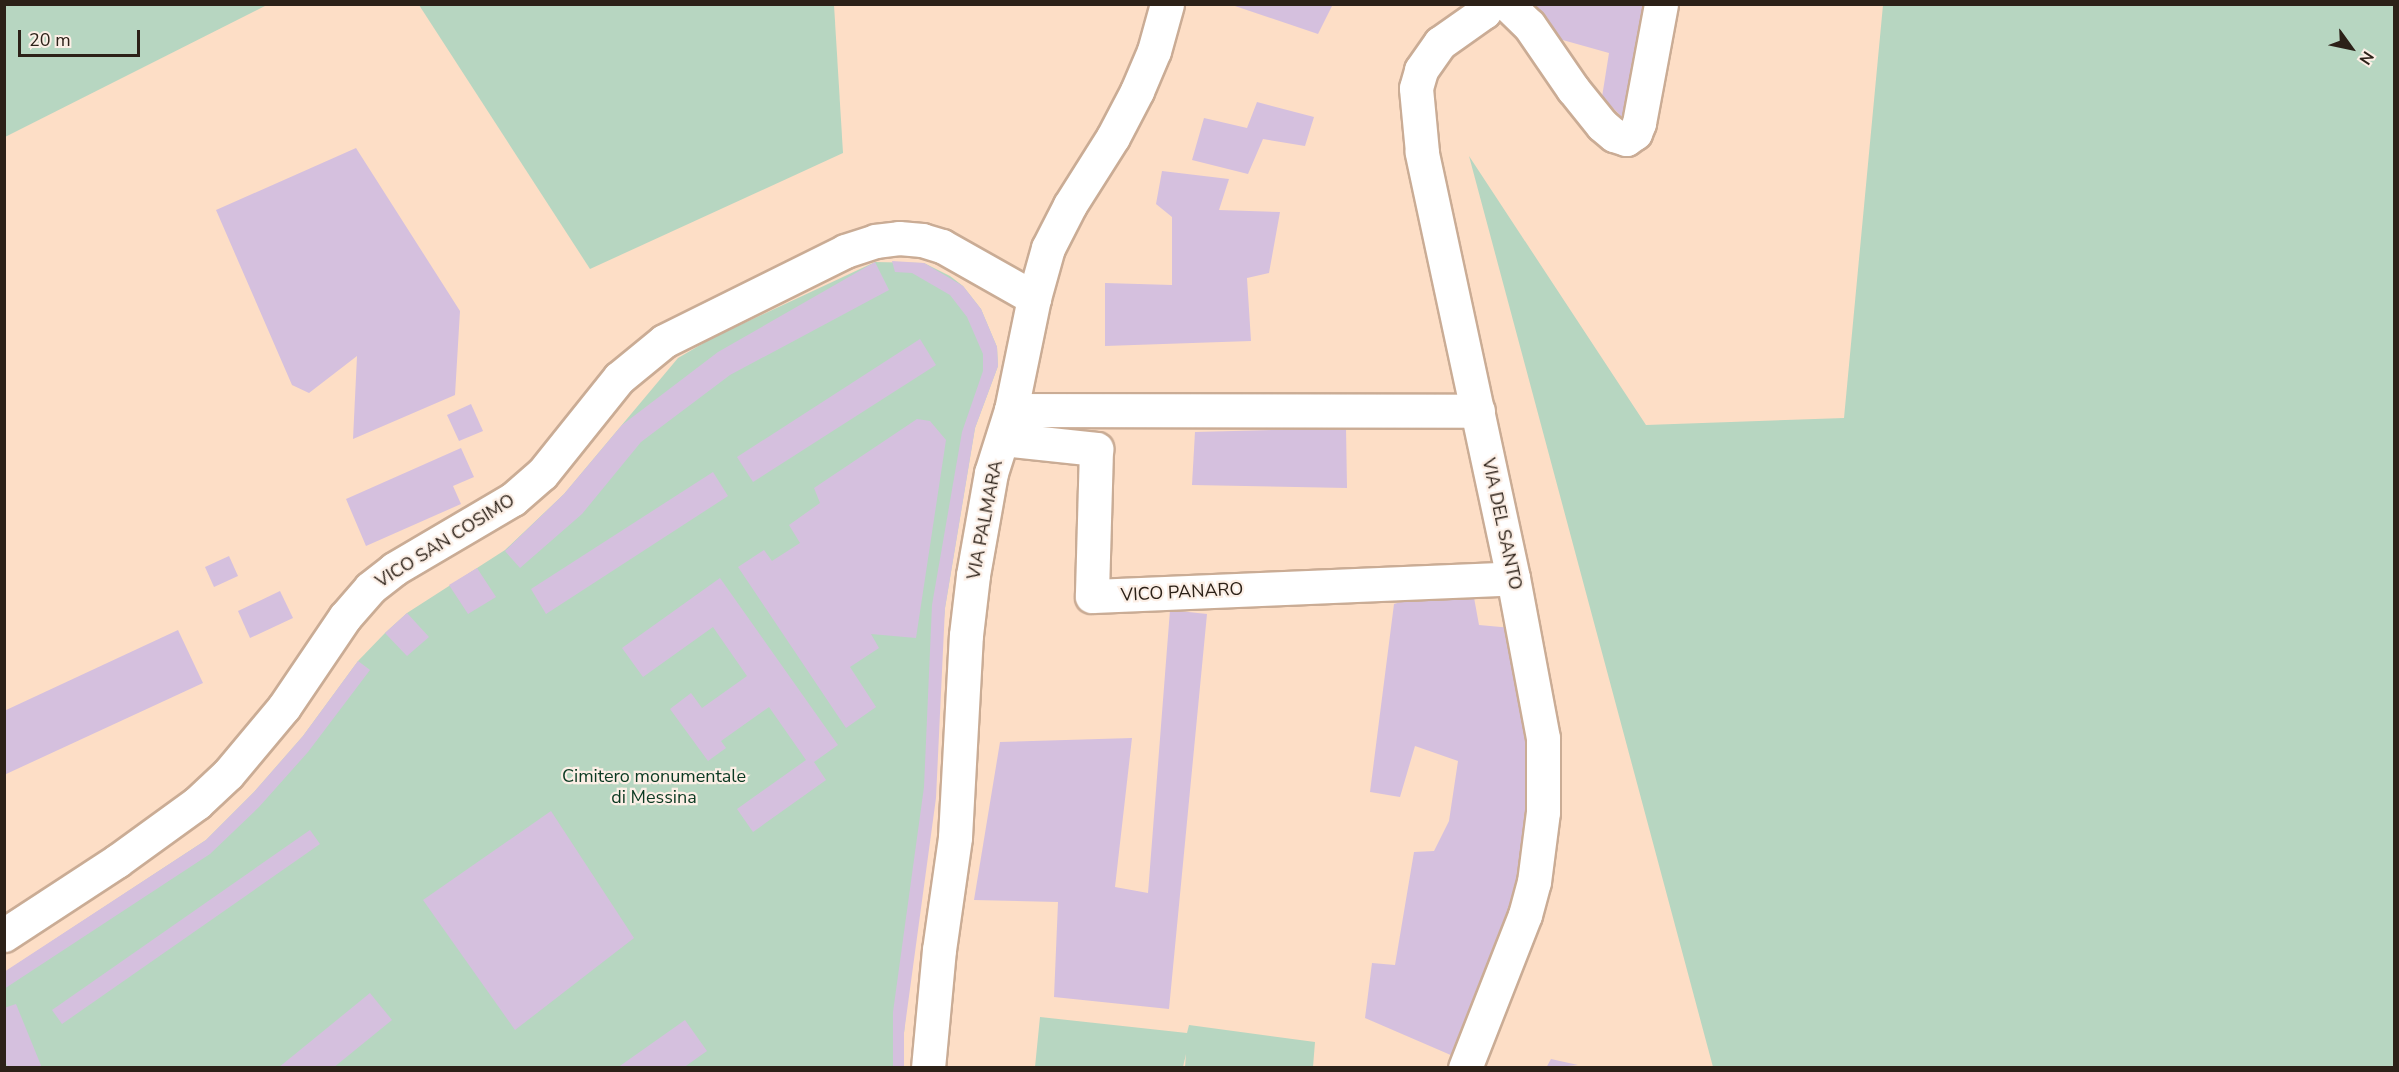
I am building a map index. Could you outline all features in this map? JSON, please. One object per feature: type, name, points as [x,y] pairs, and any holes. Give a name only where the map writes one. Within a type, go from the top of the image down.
[{"type":"street","name":"VIA PALMARA","points":[[928,1068],[939,950],[955,837],[966,635],[991,474],[1007,424],[1034,298],[1054,237],[1070,205],[1113,137],[1137,91],[1154,51],[1167,4]]},
{"type":"street","name":"VIA DEL SANTO","points":[[1466,1068],[1525,915],[1534,882],[1542,823],[1543,738],[1513,578],[1422,152],[1416,88],[1421,70],[1440,43],[1484,12],[1490,4]]},
{"type":"street","points":[[1507,4],[1529,25],[1602,125],[1614,135],[1626,139],[1635,133],[1639,123],[1661,4]]},
{"type":"street","name":"VICO SAN COSIMO","points":[[4,935],[117,861],[197,803],[228,774],[284,707],[345,617],[370,588],[394,569],[513,499],[542,474],[619,378],[664,341],[834,257],[875,241],[900,238],[922,240],[942,246],[1034,298]]},
{"type":"street","points":[[1007,424],[1478,411]]},
{"type":"street","name":"VICO PANARO","points":[[1007,424],[1096,449],[1092,596],[1513,578]]},
{"type":"green space","points":[[5,4],[267,4],[267,5],[5,137]]},
{"type":"green space","points":[[419,5],[834,5],[843,153],[590,269]]},
{"type":"green space","points":[[1883,5],[2394,5],[2394,1067],[1713,1067],[1469,156],[1646,425],[1844,418]]},
{"type":"green space","name":"Cimitero monumentale di Messina","points":[[875,262],[924,263],[950,276],[963,286],[981,309],[997,347],[998,366],[975,428],[945,608],[904,1033],[904,1067],[5,1068],[5,972],[206,840],[254,792],[303,736],[358,661],[385,633],[407,613],[505,550],[564,494],[678,358],[714,337]]},
{"type":"green space","points":[[1040,1017],[1187,1033],[1189,1025],[1315,1042],[1313,1067],[1185,1067],[1186,1054],[1183,1067],[1035,1067]]},
{"type":"building","points":[[1229,4],[1333,4],[1318,34]]},
{"type":"building","points":[[1527,4],[1646,4],[1623,118],[1602,97],[1609,53],[1552,37]]},
{"type":"building","points":[[1257,102],[1314,117],[1305,146],[1263,139],[1248,174],[1192,160],[1204,118],[1247,128]]},
{"type":"building","points":[[356,148],[460,311],[455,395],[353,439],[357,356],[309,393],[292,385],[216,210]]},
{"type":"building","points":[[1162,171],[1229,179],[1219,210],[1280,212],[1269,273],[1247,278],[1251,341],[1105,346],[1105,283],[1172,285],[1172,217],[1156,204]]},
{"type":"building","points":[[892,261],[924,263],[963,286],[981,309],[997,347],[998,366],[975,428],[945,608],[936,798],[904,1033],[904,1068],[893,1068],[893,1012],[924,787],[932,605],[962,432],[983,371],[983,354],[967,317],[950,295],[912,273],[895,272]]},
{"type":"building","points":[[875,262],[889,290],[730,375],[641,442],[582,514],[520,568],[505,551],[564,494],[622,425],[718,352]]},
{"type":"building","points":[[920,339],[936,365],[753,482],[737,457]]},
{"type":"building","points":[[471,404],[483,431],[459,441],[447,415]]},
{"type":"building","points":[[917,419],[930,421],[946,440],[916,638],[871,634],[879,648],[850,667],[876,707],[846,728],[738,567],[764,550],[772,561],[800,543],[789,525],[820,503],[814,488]]},
{"type":"building","points":[[1346,428],[1347,488],[1192,485],[1195,432]]},
{"type":"building","points":[[461,448],[474,477],[453,486],[461,504],[366,546],[346,499]]},
{"type":"building","points":[[713,472],[728,496],[546,614],[531,589]]},
{"type":"building","points":[[229,556],[238,576],[214,587],[205,567]]},
{"type":"building","points":[[477,568],[496,597],[468,614],[449,585]]},
{"type":"building","points":[[720,578],[838,745],[814,762],[826,780],[753,832],[737,809],[806,760],[769,707],[721,741],[726,748],[708,761],[670,709],[691,693],[702,708],[747,676],[713,627],[643,677],[622,648]]},
{"type":"building","points":[[1471,581],[1479,625],[1523,629],[1535,869],[1453,1056],[1365,1018],[1372,963],[1395,965],[1414,852],[1434,851],[1449,821],[1458,761],[1415,746],[1400,797],[1370,792],[1394,604]]},
{"type":"building","points":[[280,591],[293,618],[250,638],[238,611]]},
{"type":"building","points":[[1170,610],[1207,614],[1169,1009],[1054,997],[1058,902],[974,900],[1000,742],[1132,738],[1115,887],[1148,893]]},
{"type":"building","points":[[407,613],[429,637],[407,656],[385,633]]},
{"type":"building","points":[[178,630],[203,683],[4,775],[4,711]]},
{"type":"building","points":[[358,661],[370,670],[308,752],[259,807],[210,854],[4,989],[4,972],[206,840],[254,792],[303,736]]},
{"type":"building","points":[[551,811],[634,938],[515,1030],[423,900]]},
{"type":"building","points":[[310,830],[320,844],[62,1024],[52,1010]]},
{"type":"building","points":[[370,993],[392,1020],[333,1068],[278,1068]]},
{"type":"building","points":[[16,1004],[42,1068],[8,1068],[4,1058],[4,1008]]},
{"type":"building","points":[[685,1020],[707,1051],[683,1068],[617,1068]]},
{"type":"building","points":[[1551,1059],[1578,1065],[1546,1068]]}]
